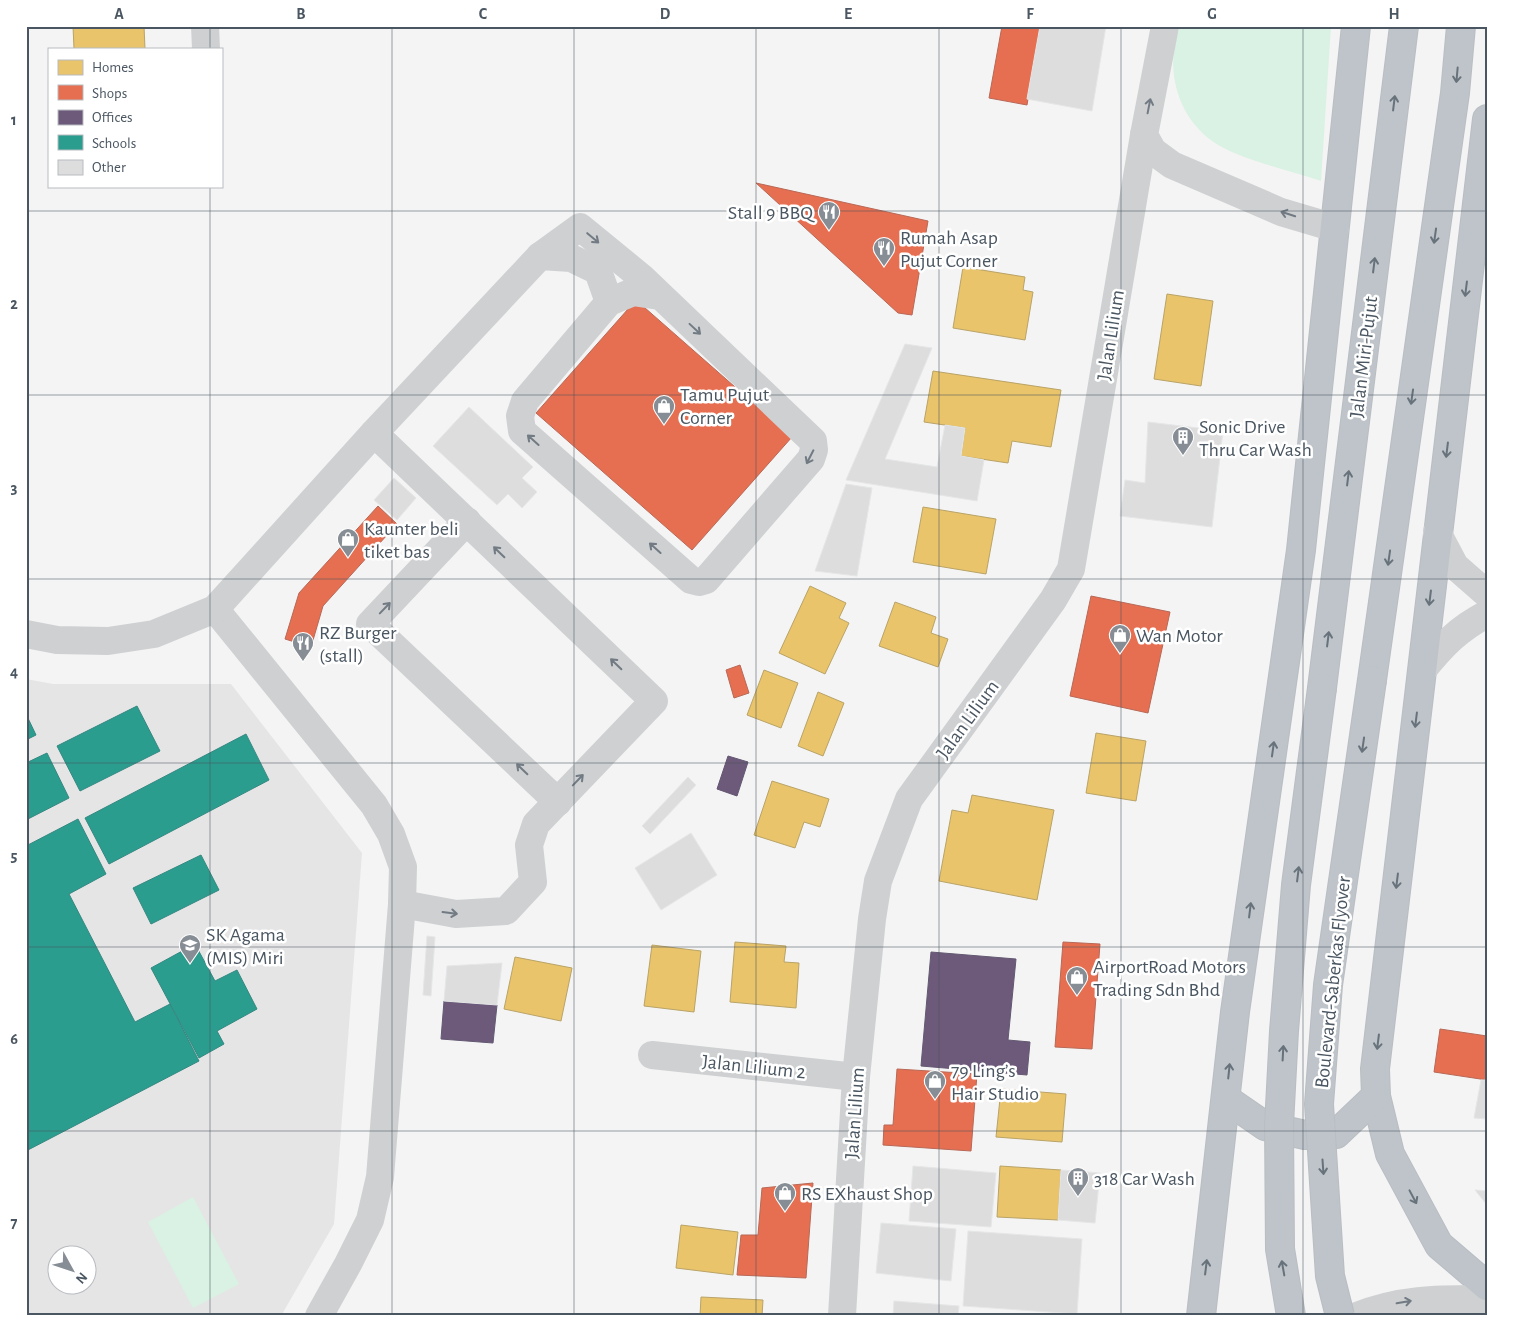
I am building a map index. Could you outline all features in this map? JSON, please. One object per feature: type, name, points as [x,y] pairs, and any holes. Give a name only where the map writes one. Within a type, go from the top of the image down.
[{"type":"highway","points":[[1201,1316],[1235,1012],[1301,550],[1356,26]]},
{"type":"highway","name":"Jalan Miri-Pujut","points":[[1322,688],[1404,26]]},
{"type":"highway","name":"Boulevard-Saberkas Flyover","points":[[1340,1316],[1330,1276],[1319,1104],[1328,985],[1455,93],[1461,26]]},
{"type":"highway","points":[[1487,119],[1375,1069],[1376,1096],[1390,1154],[1439,1245],[1487,1286]]},
{"type":"highway","name":"Boulevard-Saberkas Flyover","points":[[1291,1316],[1280,1249],[1280,1106],[1296,886],[1322,688]]},
{"type":"highway","points":[[1226,1099],[1265,1126],[1305,1134],[1336,1134],[1376,1096]]},
{"type":"street","points":[[205,26],[206,48]]},
{"type":"street","name":"Jalan Lilium","points":[[842,1316],[856,1077],[872,919],[878,881],[909,799],[1053,600],[1071,569],[1144,135],[1165,26]]},
{"type":"street","points":[[1144,135],[1153,151],[1172,165],[1281,212],[1335,228]]},
{"type":"street","points":[[26,634],[57,640],[108,641],[154,634],[215,609],[374,433],[540,256],[580,227],[659,296],[813,441],[814,450],[811,459],[706,580],[699,582],[691,580],[522,431],[520,416],[525,401],[609,302],[633,292],[659,296]]},
{"type":"street","points":[[540,256],[572,258],[598,271],[609,302]]},
{"type":"street","points":[[374,433],[654,701],[536,824],[529,845],[533,882],[506,911],[456,914],[402,904]]},
{"type":"street","points":[[467,521],[370,624],[558,802]]},
{"type":"street","points":[[1438,532],[1456,566],[1487,594]]},
{"type":"street","points":[[215,609],[374,805],[391,834],[403,867],[402,904],[380,1177],[370,1220],[319,1316]]},
{"type":"street","points":[[1422,671],[1441,647],[1466,625],[1487,614]]},
{"type":"street","name":"Jalan Lilium 2","points":[[652,1055],[856,1077]]},
{"type":"street","points":[[1357,1316],[1397,1303],[1428,1298],[1487,1299]]},
{"type":"shaded area","name":"SK Agama (MIS) Miri","points":[[26,679],[53,684],[231,684],[362,853],[334,1224],[281,1316],[26,1316]]},
{"type":"green space","points":[[1180,26],[1331,26],[1321,181],[1231,152],[1206,136],[1194,123],[1184,109],[1174,77],[1175,43]]},
{"type":"green space","points":[[193,1197],[239,1284],[193,1308],[148,1222]]},
{"type":"building: Homes","points":[[73,26],[144,26],[145,48],[74,48]]},
{"type":"building: Homes","points":[[963,267],[1025,277],[1023,290],[1033,292],[1025,340],[953,328]]},
{"type":"building: Homes","points":[[1167,294],[1213,301],[1201,386],[1154,379]]},
{"type":"building: Homes","points":[[933,371],[1061,390],[1051,447],[1012,441],[1008,463],[961,456],[965,428],[924,422]]},
{"type":"building: Homes","points":[[923,507],[996,519],[986,574],[913,562]]},
{"type":"building: Homes","points":[[810,586],[846,603],[839,618],[849,623],[825,674],[779,653]]},
{"type":"building: Homes","points":[[895,602],[936,617],[931,633],[948,639],[938,667],[879,646]]},
{"type":"building: Homes","points":[[764,670],[798,683],[781,728],[747,715]]},
{"type":"building: Homes","points":[[818,692],[844,703],[823,756],[798,746]]},
{"type":"building: Homes","points":[[1096,733],[1146,741],[1136,801],[1086,793]]},
{"type":"building: Homes","points":[[772,781],[829,799],[820,827],[804,822],[795,848],[754,835]]},
{"type":"building: Homes","points":[[972,795],[1054,810],[1037,900],[939,881],[952,810],[968,813]]},
{"type":"building: Homes","points":[[735,942],[786,946],[784,962],[799,963],[796,1008],[730,1002]]},
{"type":"building: Homes","points":[[652,945],[701,951],[694,1012],[644,1006]]},
{"type":"building: Homes","points":[[515,957],[572,968],[561,1021],[504,1009]]},
{"type":"building: Homes","points":[[1001,1089],[1066,1094],[1062,1142],[996,1137]]},
{"type":"building: Homes","points":[[1000,1166],[1061,1170],[1058,1220],[997,1217]]},
{"type":"building: Homes","points":[[681,1225],[738,1232],[733,1275],[676,1268]]},
{"type":"building: Homes","points":[[973,1243],[1042,1249],[1038,1298],[969,1292]]},
{"type":"building: Homes","points":[[701,1297],[763,1300],[762,1316],[700,1316]]},
{"type":"building: Shops","points":[[1002,26],[1040,26],[1027,105],[989,98]]},
{"type":"building: Shops","name":"Rumah Asap Pujut Corner","points":[[756,183],[928,221],[912,315],[898,313]]},
{"type":"building: Shops","name":"Tamu Pujut Corner","points":[[636,300],[792,437],[692,550],[536,413]]},
{"type":"building: Shops","name":"Kaunter beli tiket bas","points":[[378,506],[397,524],[323,606],[311,647],[285,639],[299,593]]},
{"type":"building: Shops","name":"Wan Motor","points":[[1091,596],[1170,612],[1148,713],[1070,696]]},
{"type":"building: Shops","points":[[740,665],[749,693],[734,698],[726,670]]},
{"type":"building: Shops","name":"AirportRoad Motors Trading Sdn Bhd","points":[[1063,942],[1100,944],[1092,1049],[1055,1047]]},
{"type":"building: Shops","points":[[1440,1029],[1487,1036],[1487,1080],[1434,1072]]},
{"type":"building: Shops","name":"79 Ling’s Hair Studio","points":[[897,1069],[977,1074],[971,1151],[883,1145],[884,1125],[893,1125]]},
{"type":"building: Shops","name":"RS EXhaust Shop","points":[[813,1183],[806,1278],[737,1275],[741,1235],[758,1235],[762,1188]]},
{"type":"building: Offices","points":[[728,756],[748,762],[737,796],[717,789]]},
{"type":"building: Offices","points":[[931,952],[1016,959],[1008,1040],[1030,1042],[1027,1075],[921,1066]]},
{"type":"building: Offices","points":[[444,1001],[497,1005],[493,1043],[441,1039]]},
{"type":"building: Schools","points":[[137,706],[160,751],[80,791],[57,746]]},
{"type":"building: Schools","points":[[26,714],[36,735],[26,740]]},
{"type":"building: Schools","points":[[246,734],[269,780],[109,864],[85,818]]},
{"type":"building: Schools","points":[[47,753],[69,798],[26,820],[26,763]]},
{"type":"building: Schools","points":[[78,819],[106,874],[69,894],[135,1022],[170,1004],[199,1061],[26,1151],[26,846]]},
{"type":"building: Schools","points":[[201,855],[219,890],[151,924],[133,888]]},
{"type":"building: Schools","points":[[195,944],[215,981],[237,970],[257,1009],[217,1031],[224,1044],[199,1058],[151,968]]},
{"type":"building: Other","points":[[1040,26],[1106,26],[1092,111],[1027,99]]},
{"type":"building: Other","points":[[905,344],[932,348],[885,459],[937,467],[945,425],[965,428],[961,456],[984,460],[977,501],[846,480]]},
{"type":"building: Other","points":[[469,407],[533,467],[522,478],[537,492],[522,508],[508,494],[497,505],[433,446]]},
{"type":"building: Other","name":"Sonic Drive Thru Car Wash","points":[[1148,422],[1223,431],[1212,527],[1120,516],[1125,480],[1145,483]]},
{"type":"building: Other","points":[[394,478],[416,498],[397,520],[374,500]]},
{"type":"building: Other","points":[[846,484],[872,488],[857,576],[815,571]]},
{"type":"building: Other","points":[[688,777],[696,785],[650,834],[642,826]]},
{"type":"building: Other","points":[[691,833],[717,875],[661,910],[635,868]]},
{"type":"building: Other","points":[[427,936],[435,937],[431,996],[423,995]]},
{"type":"building: Other","points":[[502,963],[497,1005],[444,1001],[447,966]]},
{"type":"building: Other","points":[[1481,1080],[1487,1080],[1487,1119],[1474,1118]]},
{"type":"building: Other","points":[[913,1166],[996,1173],[991,1227],[909,1221]]},
{"type":"building: Other","name":"318 Car Wash","points":[[1061,1170],[1100,1173],[1095,1223],[1058,1220]]},
{"type":"building: Other","points":[[1475,1190],[1487,1191],[1487,1205]]},
{"type":"building: Other","points":[[881,1223],[956,1229],[951,1281],[876,1273]]},
{"type":"building: Other","points":[[968,1231],[1082,1239],[1077,1314],[963,1306]]},
{"type":"building: Other","points":[[894,1301],[959,1306],[958,1316],[893,1316]]},
{"type":"place","name":"Stall 9 BBQ","points":[[829,231]]},
{"type":"place","name":"Rumah Asap Pujut Corner","points":[[884,267]]},
{"type":"place","name":"Tamu Pujut Corner","points":[[664,425]]},
{"type":"place","name":"Sonic Drive Thru Car Wash","points":[[1183,456]]},
{"type":"place","name":"Kaunter beli tiket bas","points":[[348,558]]},
{"type":"place","name":"Wan Motor","points":[[1120,654]]},
{"type":"place","name":"RZ Burger (stall)","points":[[303,662]]},
{"type":"place","name":"SK Agama (MIS) Miri","points":[[190,964]]},
{"type":"place","name":"AirportRoad Motors Trading Sdn Bhd","points":[[1077,996]]},
{"type":"place","name":"79 Ling’s Hair Studio","points":[[935,1100]]},
{"type":"place","name":"318 Car Wash","points":[[1078,1197]]},
{"type":"place","name":"RS EXhaust Shop","points":[[785,1212]]}]
